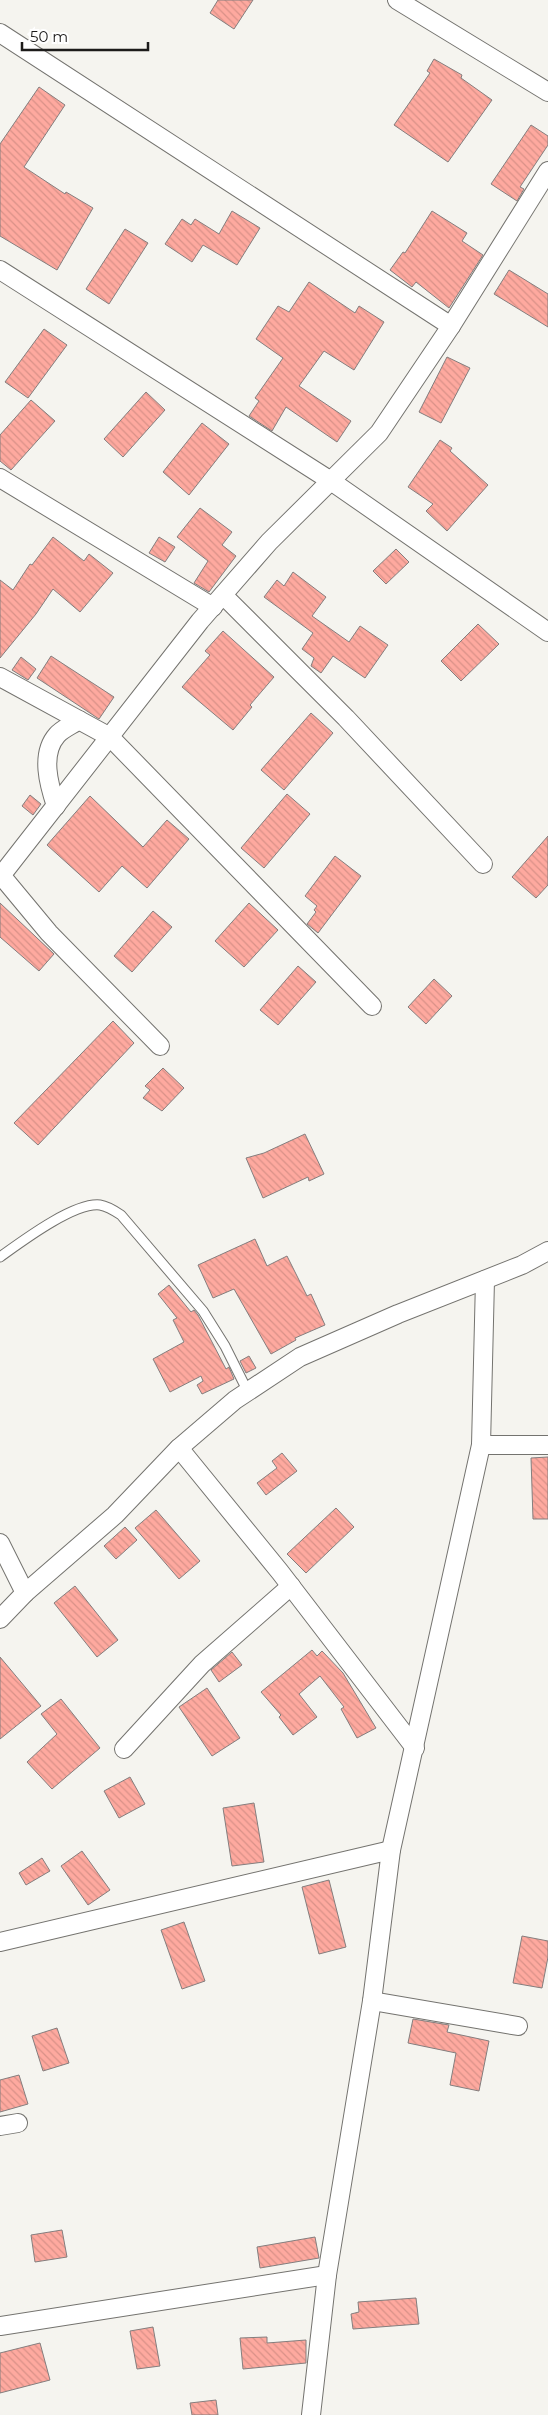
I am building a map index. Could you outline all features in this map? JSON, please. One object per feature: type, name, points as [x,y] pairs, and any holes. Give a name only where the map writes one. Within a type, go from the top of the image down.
[{"type":"street","points":[[397,0],[548,92]]},
{"type":"street","points":[[0,33],[451,326]]},
{"type":"street","points":[[160,1046],[49,933],[1,875],[218,601],[269,542],[379,433],[451,326],[548,171]]},
{"type":"street","points":[[0,270],[331,481],[548,632]]},
{"type":"street","points":[[0,478],[218,601],[346,718],[483,864]]},
{"type":"street","points":[[0,677],[110,737],[372,1006]]},
{"type":"street","points":[[56,806],[47,770],[49,749],[57,735],[79,720]]},
{"type":"street","points":[[0,1619],[25,1593],[114,1515],[179,1448],[235,1400],[300,1357],[398,1314],[522,1265],[548,1251]]},
{"type":"street","points":[[311,2415],[327,2275],[372,2001],[391,1850],[481,1444],[485,1280]]},
{"type":"street","points":[[481,1444],[548,1445]]},
{"type":"street","points":[[179,1448],[291,1586],[415,1748]]},
{"type":"street","points":[[0,1543],[25,1593]]},
{"type":"street","points":[[124,1748],[202,1664],[291,1586]]},
{"type":"street","points":[[0,1942],[391,1850]]},
{"type":"street","points":[[372,2001],[518,2026]]},
{"type":"street","points":[[0,2126],[18,2123]]},
{"type":"street","points":[[0,2326],[327,2275]]},
{"type":"lane","points":[[0,1257],[75,1210],[101,1205],[110,1208],[121,1215],[203,1311],[225,1346],[248,1392]]},
{"type":"building","points":[[218,0],[253,0],[234,29],[210,13]]},
{"type":"building","points":[[434,59],[462,75],[461,78],[492,100],[448,162],[394,125],[430,73],[427,71]]},
{"type":"building","points":[[39,87],[65,105],[24,167],[65,194],[66,192],[93,208],[57,270],[0,236],[0,144]]},
{"type":"building","points":[[531,125],[548,136],[548,145],[520,187],[524,189],[517,201],[491,184]]},
{"type":"building","points":[[232,211],[260,228],[237,265],[203,245],[192,262],[165,244],[182,219],[191,225],[195,219],[219,234]]},
{"type":"building","points":[[432,211],[467,233],[462,241],[483,255],[449,308],[416,282],[412,287],[390,270],[403,252],[405,253]]},
{"type":"building","points":[[125,229],[148,243],[109,304],[86,289]]},
{"type":"building","points":[[509,270],[548,294],[548,327],[494,294]]},
{"type":"building","points":[[309,282],[355,313],[359,306],[384,322],[354,370],[324,351],[299,386],[351,421],[337,442],[286,407],[272,431],[249,416],[259,401],[255,398],[283,358],[256,339],[278,306],[289,312]]},
{"type":"building","points":[[44,329],[67,345],[28,398],[5,382]]},
{"type":"building","points":[[447,357],[470,368],[441,423],[419,412]]},
{"type":"building","points":[[146,392],[165,410],[123,457],[104,439]]},
{"type":"building","points":[[31,400],[55,421],[11,470],[0,461],[0,435]]},
{"type":"building","points":[[202,423],[229,444],[189,495],[163,472]]},
{"type":"building","points":[[440,440],[452,448],[450,451],[488,485],[447,531],[426,511],[433,504],[408,487]]},
{"type":"building","points":[[200,508],[232,532],[222,545],[236,556],[209,592],[194,583],[208,561],[177,537]]},
{"type":"building","points":[[53,537],[84,561],[89,554],[113,573],[80,612],[53,589],[36,614],[0,658],[0,580],[13,590],[30,564],[32,565]]},
{"type":"building","points":[[159,537],[175,547],[165,562],[149,553]]},
{"type":"building","points":[[396,549],[409,562],[386,584],[373,571]]},
{"type":"building","points":[[293,572],[326,597],[312,616],[349,642],[360,626],[388,645],[365,678],[333,656],[321,673],[311,666],[314,658],[302,649],[313,633],[264,597],[277,580],[284,586]]},
{"type":"building","points":[[478,624],[499,644],[461,681],[441,661]]},
{"type":"building","points":[[223,631],[274,677],[250,705],[252,707],[233,730],[182,687],[210,655],[205,651]]},
{"type":"building","points":[[51,656],[114,697],[99,719],[37,678]]},
{"type":"building","points":[[21,657],[36,669],[28,680],[12,670]]},
{"type":"building","points":[[311,713],[333,733],[284,790],[261,770]]},
{"type":"building","points":[[287,794],[310,814],[264,868],[241,848]]},
{"type":"building","points":[[30,795],[41,804],[33,815],[22,806]]},
{"type":"building","points":[[90,796],[143,847],[167,820],[189,839],[147,888],[122,866],[99,892],[47,845]]},
{"type":"building","points":[[548,836],[548,885],[536,898],[512,877]]},
{"type":"building","points":[[335,856],[361,876],[318,933],[307,924],[316,912],[314,910],[317,906],[305,896]]},
{"type":"building","points":[[0,903],[54,954],[39,971],[0,937]]},
{"type":"building","points":[[249,903],[278,930],[244,967],[215,941]]},
{"type":"building","points":[[153,911],[172,927],[132,972],[114,956]]},
{"type":"building","points":[[298,966],[316,982],[278,1025],[260,1010]]},
{"type":"building","points":[[434,979],[452,996],[426,1024],[408,1007]]},
{"type":"building","points":[[113,1021],[134,1043],[38,1145],[14,1123]]},
{"type":"building","points":[[163,1068],[184,1088],[162,1111],[143,1098],[150,1090],[145,1086]]},
{"type":"building","points":[[305,1134],[324,1174],[309,1181],[308,1177],[263,1198],[246,1158],[264,1153]]},
{"type":"building","points":[[255,1239],[267,1266],[287,1256],[307,1296],[311,1294],[325,1325],[295,1338],[296,1340],[271,1354],[234,1289],[213,1298],[198,1265]]},
{"type":"building","points":[[169,1285],[191,1312],[194,1310],[198,1315],[226,1369],[229,1367],[234,1379],[202,1394],[197,1385],[203,1381],[201,1376],[170,1392],[153,1359],[184,1342],[173,1320],[177,1318],[158,1294]]},
{"type":"building","points":[[249,1356],[256,1368],[246,1373],[240,1361]]},
{"type":"building","points":[[282,1453],[297,1471],[266,1495],[257,1483],[277,1468],[272,1461]]},
{"type":"building","points":[[548,1457],[548,1519],[533,1519],[531,1458]]},
{"type":"building","points":[[336,1508],[354,1527],[306,1573],[287,1554]]},
{"type":"building","points":[[156,1510],[200,1561],[179,1579],[135,1528]]},
{"type":"building","points":[[125,1527],[137,1540],[116,1559],[104,1546]]},
{"type":"building","points":[[75,1586],[118,1640],[97,1657],[54,1603]]},
{"type":"building","points":[[312,1650],[317,1656],[322,1651],[343,1673],[376,1728],[357,1738],[341,1709],[344,1707],[320,1676],[299,1694],[317,1717],[293,1735],[279,1717],[281,1715],[261,1692]]},
{"type":"building","points":[[232,1652],[242,1665],[219,1682],[211,1670]]},
{"type":"building","points":[[0,1657],[41,1706],[0,1739]]},
{"type":"building","points":[[207,1688],[240,1738],[212,1756],[179,1707]]},
{"type":"building","points":[[61,1699],[100,1748],[52,1789],[27,1762],[57,1734],[41,1714]]},
{"type":"building","points":[[130,1777],[145,1804],[119,1818],[104,1791]]},
{"type":"building","points":[[254,1803],[264,1862],[232,1866],[223,1808]]},
{"type":"building","points":[[82,1851],[110,1890],[88,1905],[61,1866]]},
{"type":"building","points":[[42,1858],[50,1871],[26,1885],[19,1873]]},
{"type":"building","points":[[329,1880],[346,1947],[319,1954],[302,1887]]},
{"type":"building","points":[[184,1922],[205,1981],[182,1989],[161,1930]]},
{"type":"building","points":[[522,1936],[548,1941],[548,1957],[542,1988],[513,1983]]},
{"type":"building","points":[[413,2019],[449,2025],[447,2032],[489,2041],[479,2091],[450,2085],[456,2053],[408,2043]]},
{"type":"building","points":[[57,2028],[69,2063],[43,2071],[32,2036]]},
{"type":"building","points":[[19,2075],[28,2104],[0,2112],[0,2080]]},
{"type":"building","points":[[62,2230],[67,2257],[35,2262],[31,2235]]},
{"type":"building","points":[[315,2237],[319,2258],[260,2268],[257,2247]]},
{"type":"building","points":[[416,2298],[419,2324],[353,2329],[351,2314],[359,2312],[358,2302]]},
{"type":"building","points":[[153,2327],[160,2366],[137,2369],[130,2331]]},
{"type":"building","points":[[267,2337],[267,2343],[306,2340],[306,2363],[243,2369],[240,2338]]},
{"type":"building","points":[[40,2343],[50,2380],[0,2393],[0,2353]]},
{"type":"building","points":[[216,2400],[218,2415],[192,2415],[190,2403]]}]
